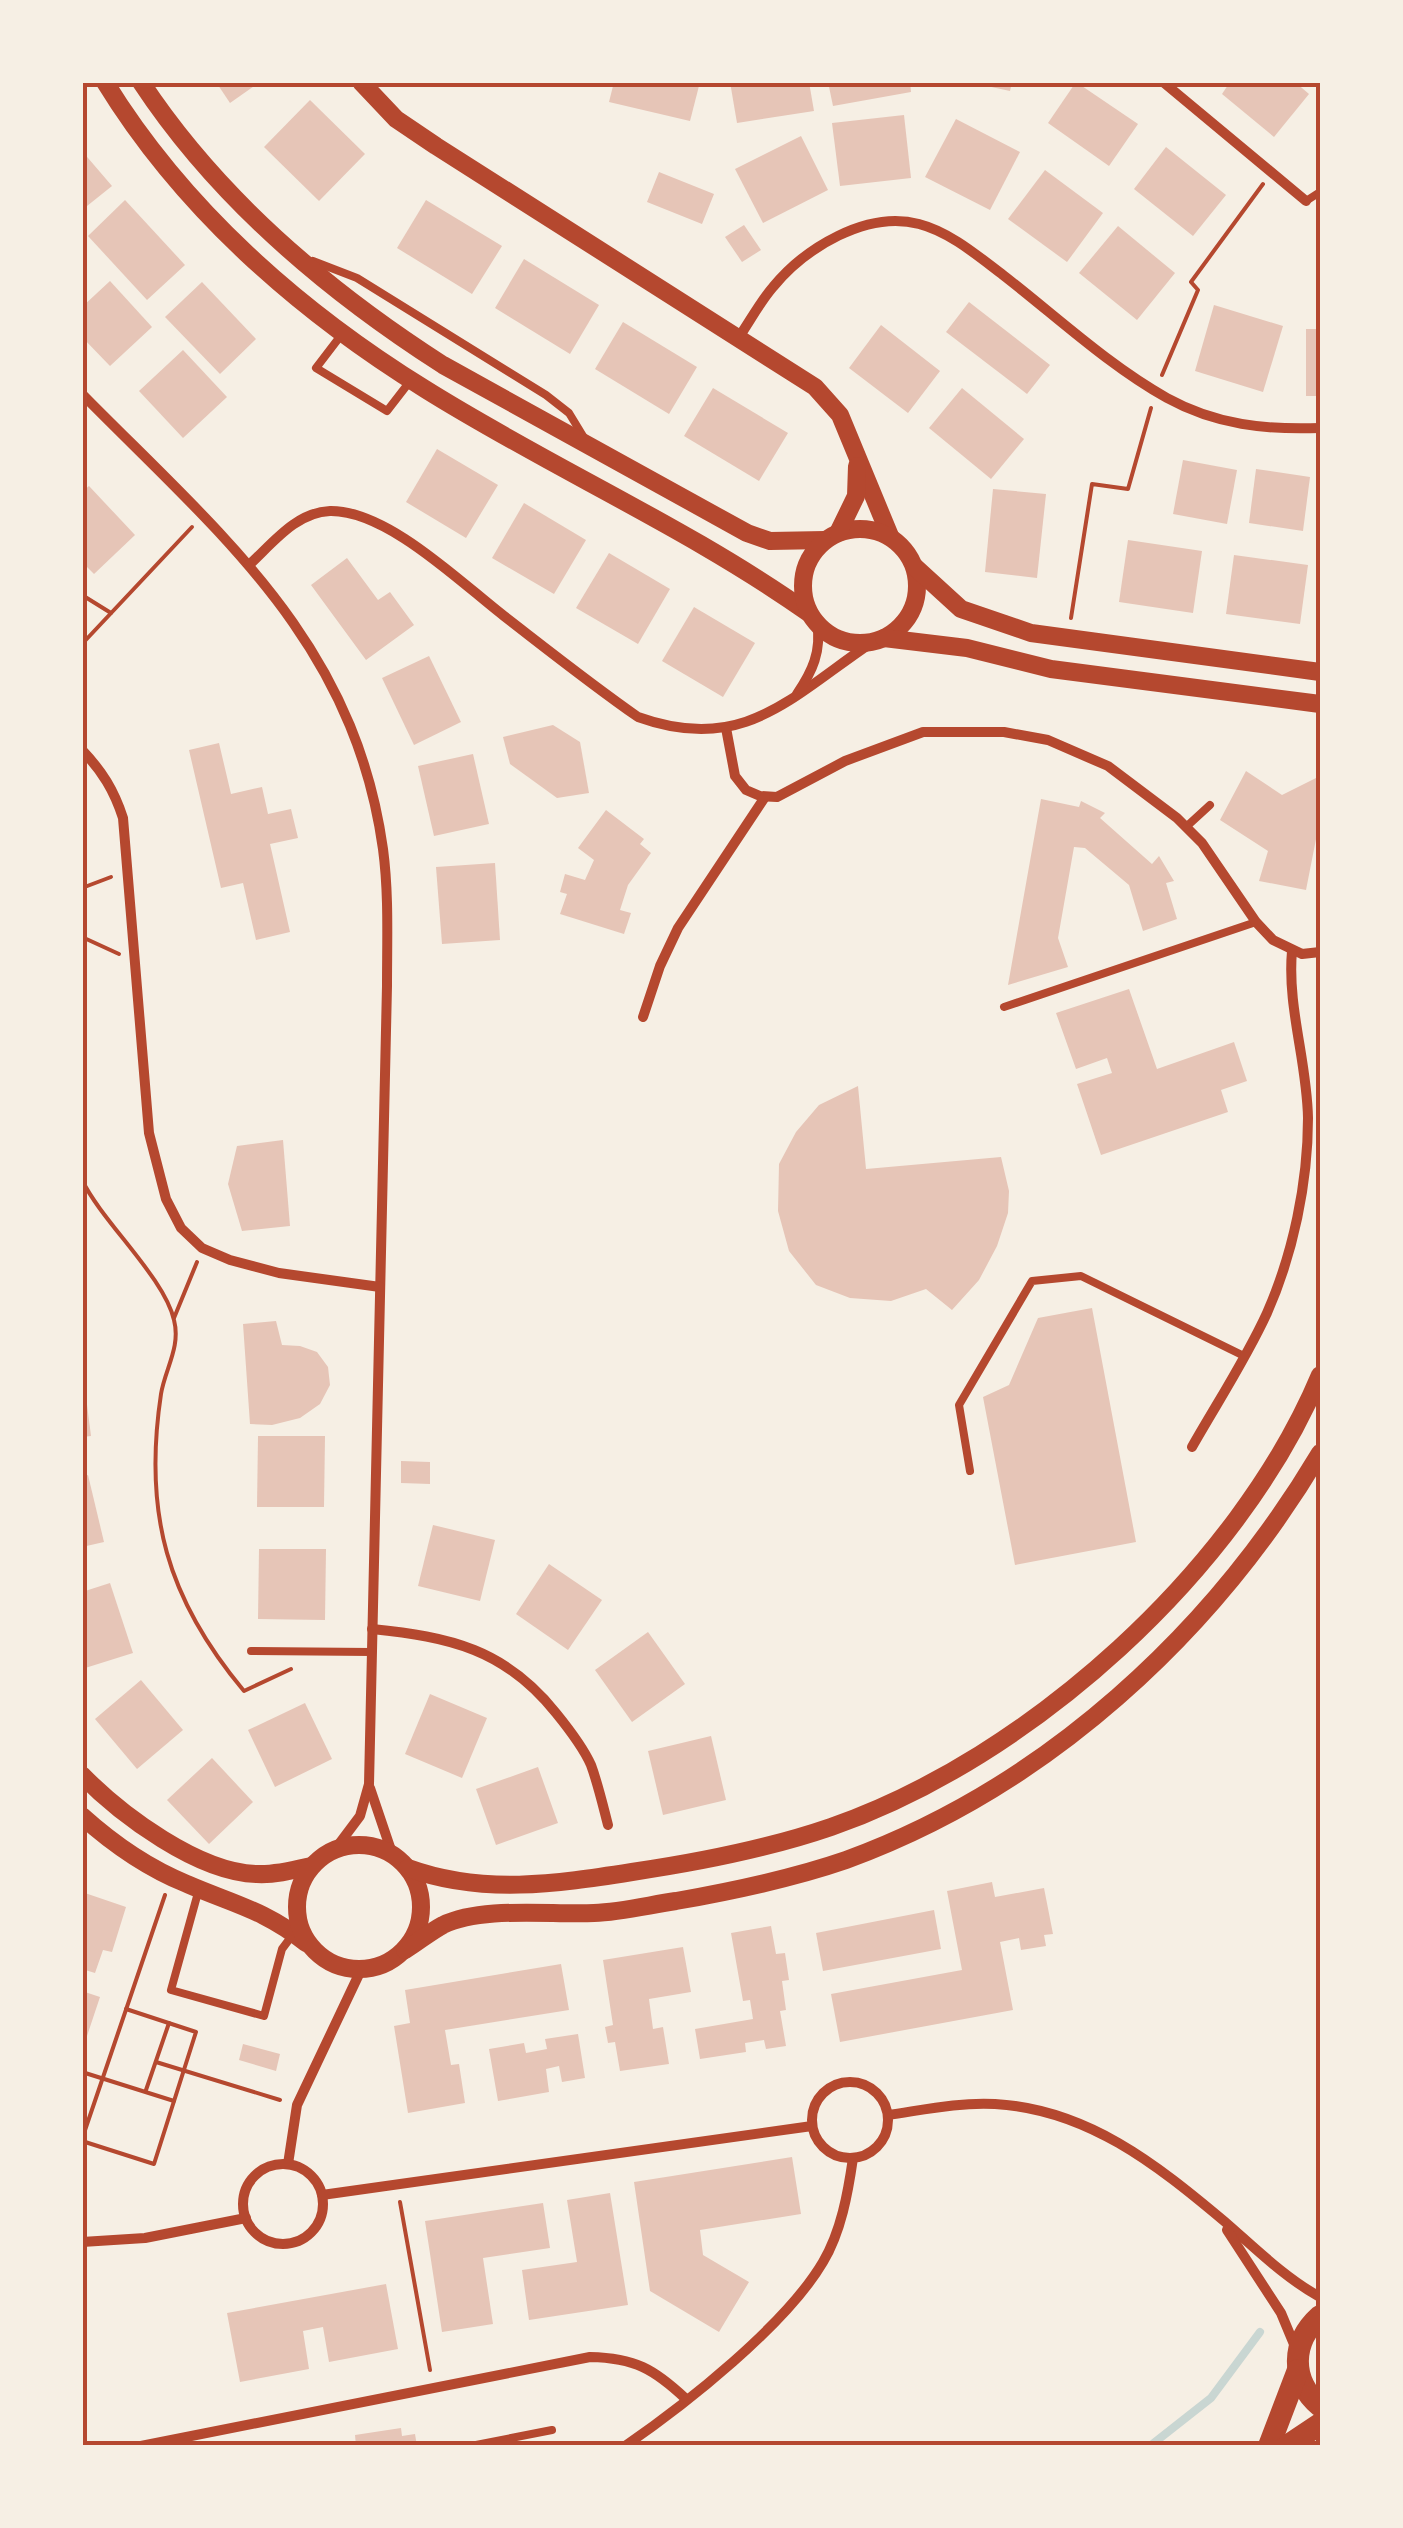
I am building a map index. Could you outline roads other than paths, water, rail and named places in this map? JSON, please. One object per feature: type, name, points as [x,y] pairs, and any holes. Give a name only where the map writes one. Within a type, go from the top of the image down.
[{"type":"main road","points":[[1270,2446],[1308,2327],[1320,2316]]},
{"type":"main road","points":[[1297,2362],[1308,2395],[1320,2406]]},
{"type":"main road","points":[[1288,2446],[1320,2424]]},
{"type":"street","points":[[106,82],[160,160],[230,237],[342,334],[411,380],[744,568],[832,636],[851,643],[877,641],[966,648],[1051,669],[1320,704]]},
{"type":"street","points":[[141,82],[200,159],[337,292],[400,337],[746,533],[770,541],[831,536],[864,528],[901,544],[915,567],[961,608],[1030,633],[1320,672]]},
{"type":"street","points":[[361,82],[396,118],[436,146],[815,387],[840,415],[890,536]]},
{"type":"street","points":[[1163,82],[1306,201]]},
{"type":"street","points":[[739,337],[774,286],[819,248],[842,234],[881,222],[919,224],[954,240],[983,260],[1168,398],[1202,415],[1235,424],[1320,428]]},
{"type":"street","points":[[82,394],[249,565],[296,624],[332,684],[356,745],[382,844],[387,986],[369,1784],[360,1816],[336,1848],[311,1866],[300,1885],[296,1905],[299,1926],[309,1945]]},
{"type":"street","points":[[793,699],[813,672],[819,635],[804,599],[806,567],[856,496],[858,465],[850,437]]},
{"type":"street","points":[[249,565],[306,516],[327,511],[348,513],[385,528],[410,544],[638,717],[666,727],[701,732],[756,718],[793,699],[898,629],[910,616],[918,584],[915,567]]},
{"type":"street","points":[[726,728],[735,776],[746,790],[777,798],[845,761],[923,732],[1004,732],[1048,740],[1108,766],[1186,827],[1273,940],[1302,954],[1320,952]]},
{"type":"street","points":[[82,750],[115,793],[123,818],[153,1151],[166,1199],[180,1228],[202,1248],[230,1260],[279,1273],[380,1287]]},
{"type":"street","points":[[643,1017],[678,928],[765,796]]},
{"type":"street","points":[[1192,1447],[1267,1312],[1296,1220],[1308,1149],[1306,1083],[1289,981],[1292,950]]},
{"type":"street","points":[[408,1868],[442,1880],[486,1885],[558,1882],[667,1866],[728,1856],[834,1826],[929,1784],[1026,1724],[1149,1620],[1209,1553],[1248,1501],[1296,1426],[1320,1375]]},
{"type":"street","points":[[82,1816],[101,1833],[172,1876],[253,1908],[294,1933],[332,1964],[362,1970],[378,1968],[445,1924],[470,1918],[598,1913],[736,1890],[846,1860],[946,1815],[1046,1753],[1100,1712],[1174,1646],[1246,1564],[1320,1453]]},
{"type":"street","points":[[372,1629],[422,1634],[470,1646],[500,1661],[538,1691],[590,1764],[608,1825]]},
{"type":"street","points":[[82,1775],[120,1810],[196,1857],[256,1874],[311,1866]]},
{"type":"street","points":[[369,1784],[384,1837],[417,1883],[421,1918],[416,1936],[405,1950]]},
{"type":"street","points":[[336,1848],[355,1844],[392,1853]]},
{"type":"street","points":[[288,2164],[297,2105],[362,1970]]},
{"type":"street","points":[[851,2082],[875,2092],[888,2115],[888,2127],[876,2149],[853,2158],[831,2154],[812,2126],[812,2112],[826,2090],[851,2082]]},
{"type":"street","points":[[888,2115],[953,2105],[996,2104],[1050,2114],[1098,2130],[1139,2153],[1286,2273],[1320,2296]]},
{"type":"street","points":[[322,2195],[812,2126]]},
{"type":"street","points":[[625,2446],[776,2322],[808,2285],[826,2258],[847,2197],[853,2158]]},
{"type":"street","points":[[288,2164],[310,2174],[322,2195],[319,2221],[301,2240],[274,2243],[262,2238],[246,2218],[243,2204],[251,2179],[262,2170],[288,2164]]},
{"type":"street","points":[[1218,2216],[1282,2313],[1297,2362]]},
{"type":"street","points":[[82,2242],[145,2238],[246,2218]]},
{"type":"street","points":[[140,2446],[590,2357],[638,2363],[660,2374],[686,2399]]},
{"type":"lane","points":[[1306,201],[1320,192]]},
{"type":"lane","points":[[294,254],[357,278],[546,395],[569,413],[592,448]]},
{"type":"lane","points":[[342,334],[316,368],[387,411],[411,380]]},
{"type":"lane","points":[[1186,827],[1210,805]]},
{"type":"lane","points":[[1004,1007],[1256,922]]},
{"type":"lane","points":[[970,1471],[958,1405],[1032,1280],[1081,1276],[1244,1356]]},
{"type":"lane","points":[[252,1651],[372,1652]]},
{"type":"lane","points":[[199,1889],[171,1990],[264,2016],[282,1949],[294,1933]]},
{"type":"lane","points":[[471,2446],[507,2442],[552,2430]]},
{"type":"waterway","points":[[1150,2446],[1211,2398],[1260,2332]]}]
